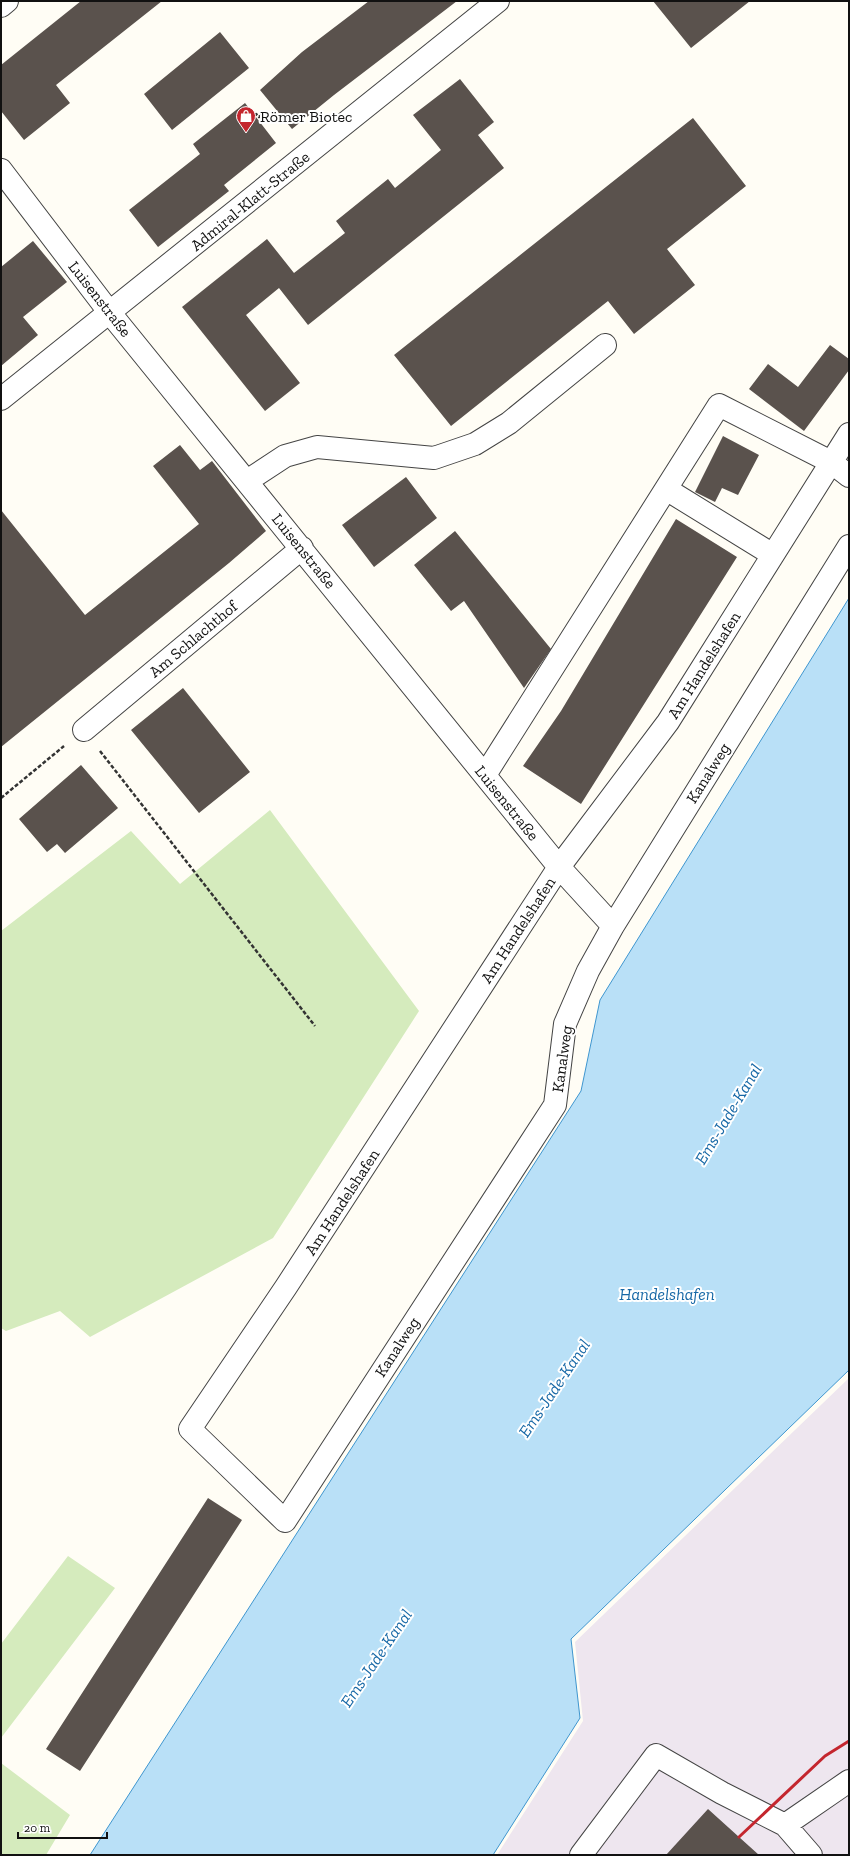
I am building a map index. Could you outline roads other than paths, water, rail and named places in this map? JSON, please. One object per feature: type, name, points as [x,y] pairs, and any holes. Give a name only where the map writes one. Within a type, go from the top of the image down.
[{"type":"street","points":[[1,6],[7,1]]},
{"type":"street","name":"Admiral-Klatt-Straße","points":[[1,399],[498,1]]},
{"type":"street","name":"Luisenstraße","points":[[1,170],[110,313],[559,867],[613,926]]},
{"type":"street","points":[[247,481],[285,456],[317,447],[434,458],[475,444],[509,423],[605,345]]},
{"type":"street","points":[[485,775],[719,405],[831,462],[849,476]]},
{"type":"street","name":"Am Handelshafen","points":[[285,1521],[190,1429],[286,1287],[559,867],[668,722],[849,434]]},
{"type":"street","points":[[666,489],[773,555]]},
{"type":"street","name":"Kanalweg","points":[[285,1521],[555,1105],[565,1024],[588,971],[613,926],[849,546]]},
{"type":"street","name":"Am Schlachthof","points":[[84,730],[302,548]]},
{"type":"street","points":[[581,1855],[656,1755],[722,1793],[785,1825],[811,1855]]},
{"type":"street","points":[[785,1825],[849,1781]]},
{"type":"water","name":"Handelshafen","points":[[849,598],[849,1370],[571,1639],[580,1718],[493,1855],[90,1855],[581,1091],[600,1000]]},
{"type":"railway","points":[[739,1837],[825,1756],[849,1741]]},
{"type":"place","name":"Römer Biotec","points":[[246,133]]},
{"type":"water label","name":"Ems-Jade-Kanal","points":[[728,1114]]},
{"type":"water label","name":"Ems-Jade-Kanal","points":[[554,1388]]},
{"type":"water label","name":"Ems-Jade-Kanal","points":[[376,1658]]}]
